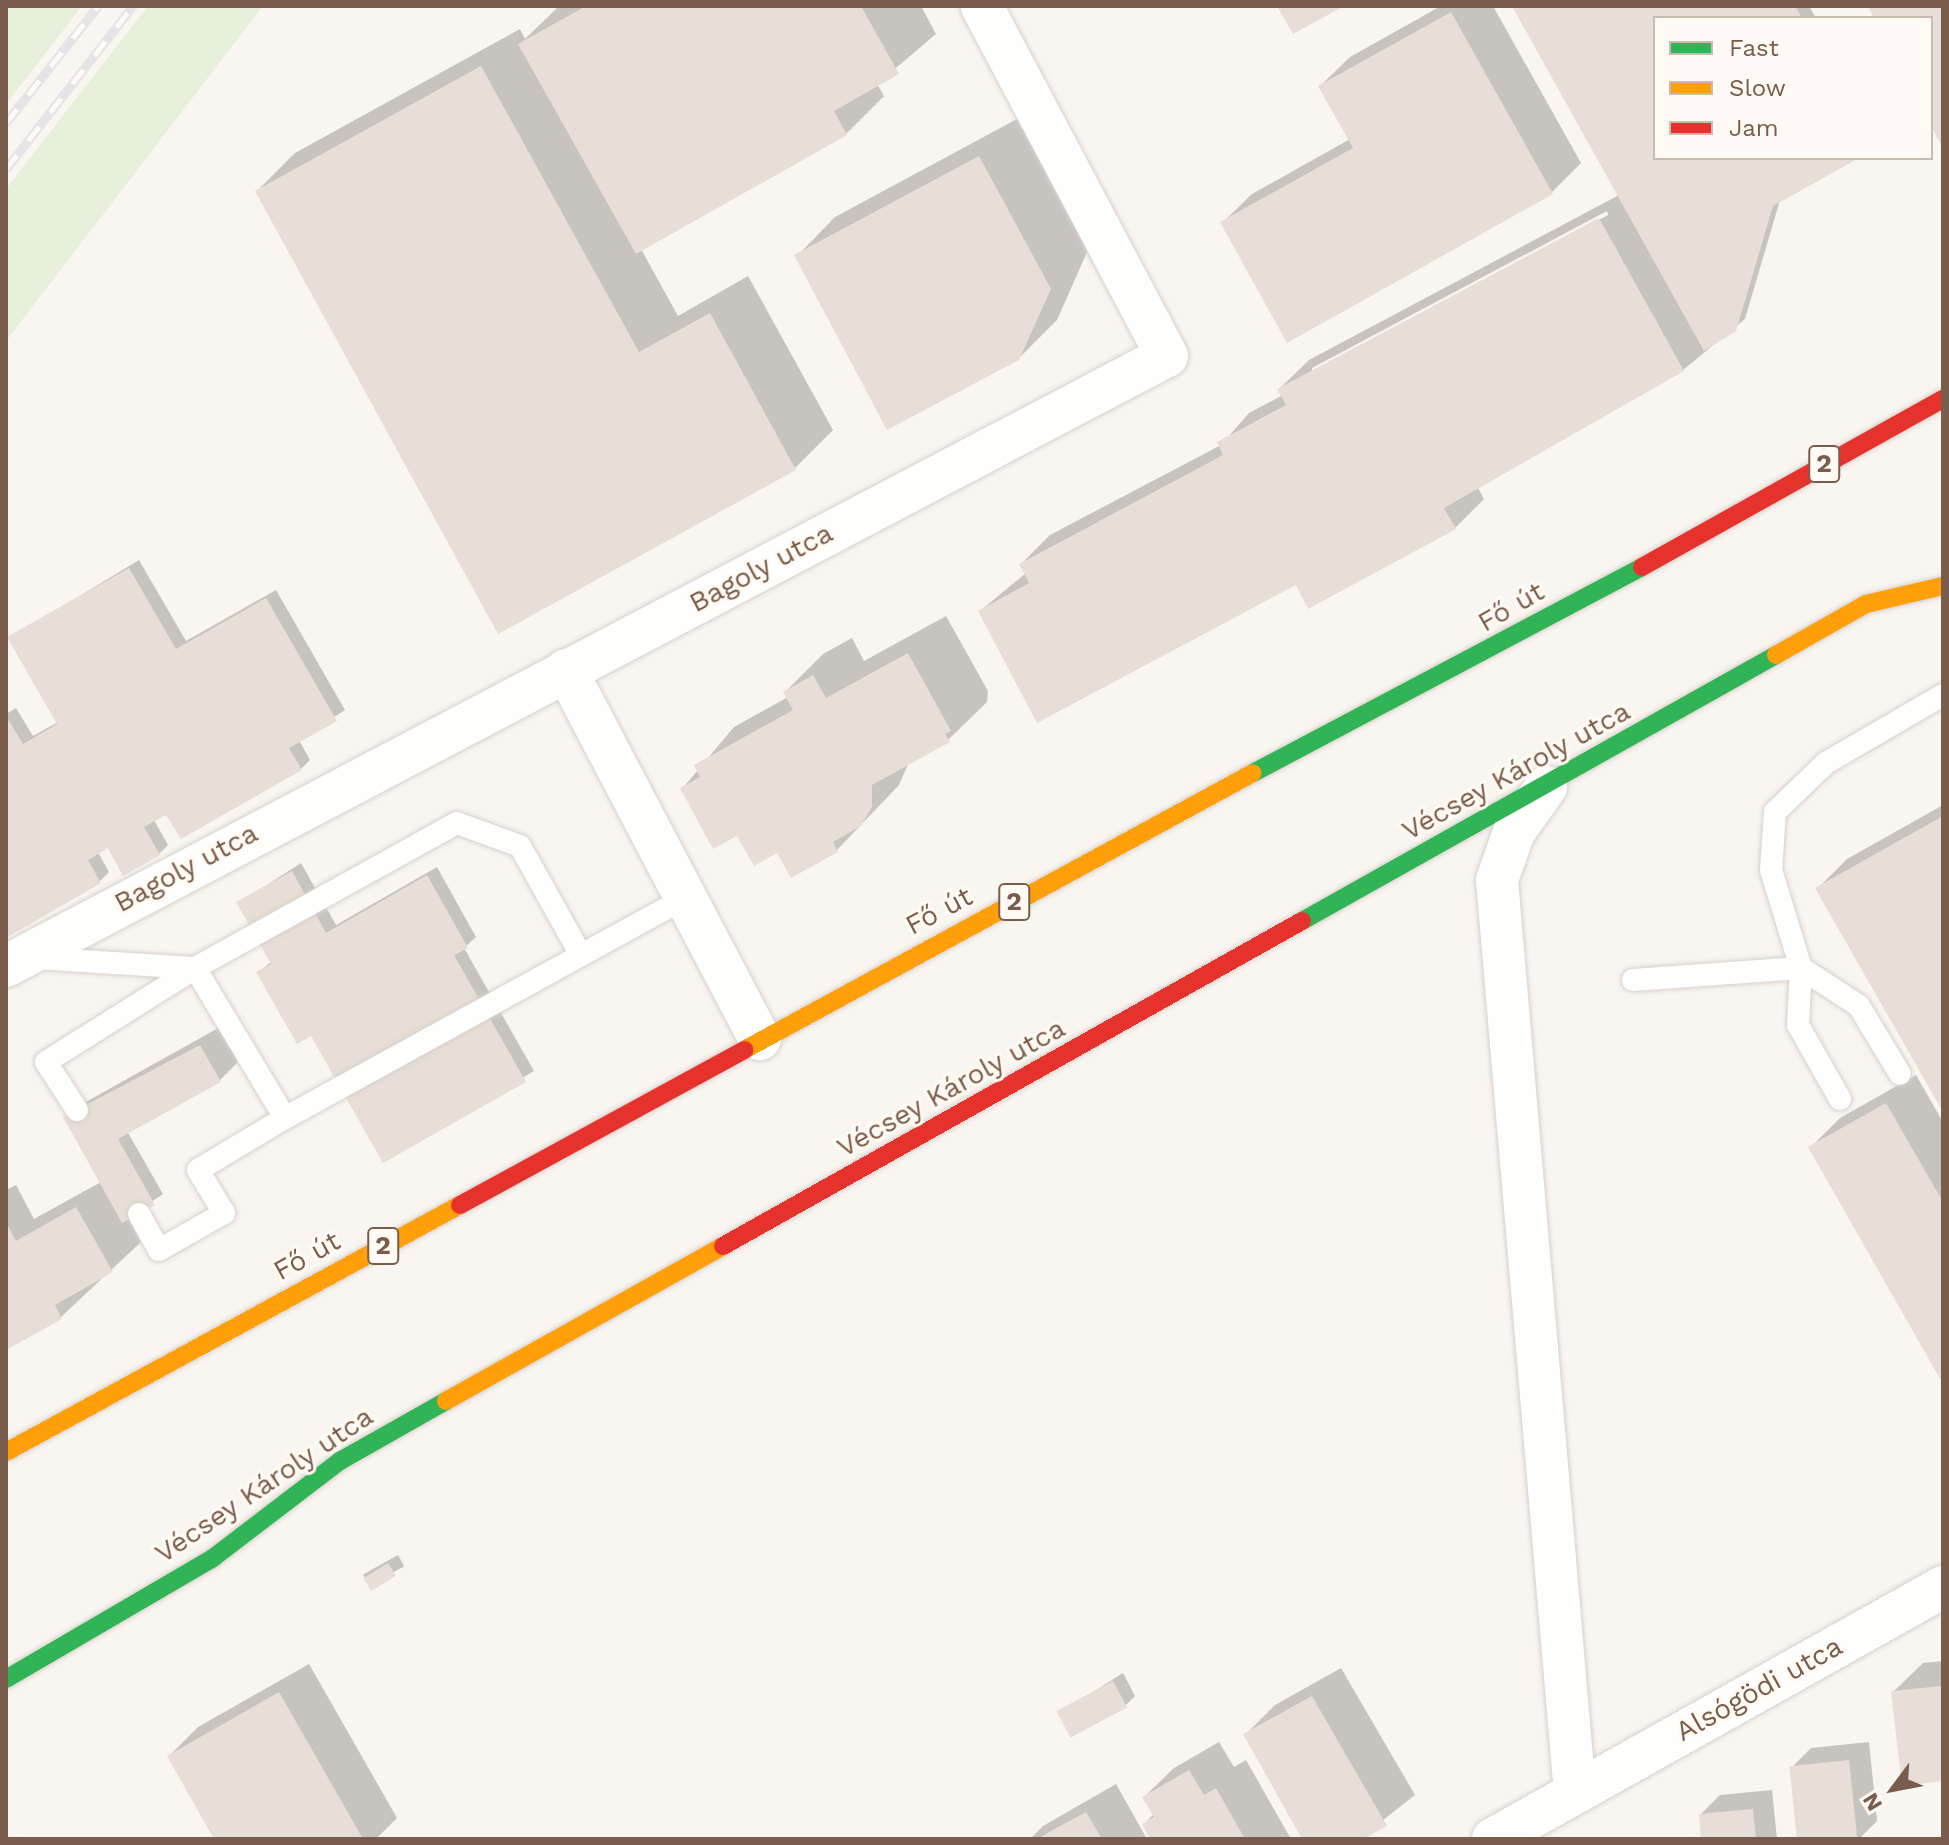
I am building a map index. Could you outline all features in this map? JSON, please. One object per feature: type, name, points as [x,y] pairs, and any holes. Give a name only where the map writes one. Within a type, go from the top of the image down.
[{"type":"street","name":"Bagoly utca","points":[[11,962],[1167,356],[982,6]]},
{"type":"street","name":"Fő út","points":[[6,1452],[760,1039],[1490,652],[1943,399]]},
{"type":"street","name":"Vécsey Károly utca","points":[[6,1679],[213,1558],[340,1461],[1546,787],[1866,604],[1943,586]]},
{"type":"street","points":[[566,670],[760,1039]]},
{"type":"street","points":[[1546,787],[1514,832],[1497,880],[1575,1793]]},
{"type":"street","name":"Alsógödi utca","points":[[1493,1839],[1943,1587]]},
{"type":"lane","points":[[1840,1099],[1798,1025],[1801,968],[1771,870],[1775,812],[1826,763],[1943,695]]},
{"type":"lane","points":[[77,1110],[46,1062],[195,968],[457,823],[520,846],[581,955]]},
{"type":"lane","points":[[139,1214],[159,1250],[224,1213],[198,1170],[285,1118],[687,897]]},
{"type":"lane","points":[[11,962],[195,968]]},
{"type":"lane","points":[[195,968],[285,1118]]},
{"type":"lane","points":[[1633,980],[1801,968],[1859,1006],[1900,1074]]},
{"type":"green space","points":[[6,6],[82,6],[6,104]]},
{"type":"green space","points":[[148,6],[263,6],[6,341],[6,189]]},
{"type":"building","points":[[586,6],[861,6],[899,74],[834,111],[847,135],[636,254],[518,44]]},
{"type":"building","points":[[1277,6],[1344,6],[1293,34]]},
{"type":"building","points":[[1512,6],[1795,6],[1801,16],[1653,16],[1653,160],[1855,160],[1773,206],[1736,331],[1704,351]]},
{"type":"building","points":[[1868,6],[1943,6],[1943,148],[1933,130],[1933,16],[1873,16]]},
{"type":"building","points":[[1451,12],[1553,194],[1287,343],[1220,222],[1353,148],[1318,86]]},
{"type":"building","points":[[481,66],[639,352],[710,313],[796,470],[498,634],[255,191]]},
{"type":"building","points":[[979,156],[1051,289],[1019,360],[887,430],[794,255]]},
{"type":"building","points":[[1599,218],[1684,371],[1444,508],[1456,529],[1308,609],[1296,585],[1037,723],[978,611],[1029,583],[1019,564],[1223,455],[1217,442],[1286,405],[1277,389]]},
{"type":"building","points":[[129,568],[176,649],[266,598],[337,721],[289,748],[302,770],[181,839],[166,815],[144,827],[160,855],[123,876],[108,848],[88,860],[101,883],[6,938],[6,716],[23,744],[57,724],[7,637]]},
{"type":"building","points":[[908,653],[951,731],[945,734],[950,742],[872,785],[872,807],[861,826],[833,842],[838,852],[791,878],[777,853],[754,866],[737,836],[713,849],[680,788],[700,777],[694,765],[793,710],[783,692],[813,675],[826,698]]},
{"type":"building","points":[[1943,816],[1943,1112],[1815,888]]},
{"type":"building","points":[[292,871],[326,933],[427,875],[468,948],[454,955],[526,1082],[383,1163],[311,1036],[297,1044],[256,972],[271,964],[236,902]]},
{"type":"building","points":[[200,1045],[221,1082],[118,1139],[155,1205],[122,1223],[63,1117]]},
{"type":"building","points":[[1886,1103],[1943,1202],[1943,1384],[1808,1147]]},
{"type":"building","points":[[76,1207],[113,1272],[55,1305],[62,1319],[6,1350],[6,1222],[16,1241]]},
{"type":"building","points":[[388,1563],[396,1576],[371,1591],[363,1578]]},
{"type":"building","points":[[1113,1681],[1127,1707],[1071,1738],[1056,1711]]},
{"type":"building","points":[[1943,1686],[1943,1781],[1902,1786],[1891,1691]]},
{"type":"building","points":[[279,1692],[363,1839],[214,1839],[167,1756]]},
{"type":"building","points":[[1312,1696],[1387,1826],[1363,1839],[1302,1839],[1243,1734]]},
{"type":"building","points":[[1849,1760],[1857,1839],[1797,1839],[1789,1766]]},
{"type":"building","points":[[1189,1770],[1204,1795],[1216,1788],[1245,1839],[1150,1839],[1142,1824],[1154,1817],[1142,1797]]},
{"type":"building","points":[[1753,1809],[1756,1839],[1701,1839],[1699,1814]]},
{"type":"building","points":[[1086,1812],[1102,1839],[1038,1839],[1051,1831]]},
{"type":"railway","points":[[6,123],[98,6]]},
{"type":"railway","points":[[6,169],[133,6]]},
{"type":"traffic: fast","points":[[1253,773],[1642,567]]},
{"type":"traffic: fast","points":[[1302,921],[1776,655]]},
{"type":"traffic: fast","points":[[6,1679],[213,1558],[340,1461],[446,1401]]},
{"type":"traffic: slow","points":[[1776,655],[1866,604],[1943,586]]},
{"type":"traffic: slow","points":[[744,1050],[1253,773]]},
{"type":"traffic: slow","points":[[6,1452],[460,1205]]},
{"type":"traffic: slow","points":[[446,1401],[723,1246]]},
{"type":"traffic: jam","points":[[1642,567],[1943,399]]},
{"type":"traffic: jam","points":[[723,1246],[1302,921]]},
{"type":"traffic: jam","points":[[460,1205],[744,1050]]}]
